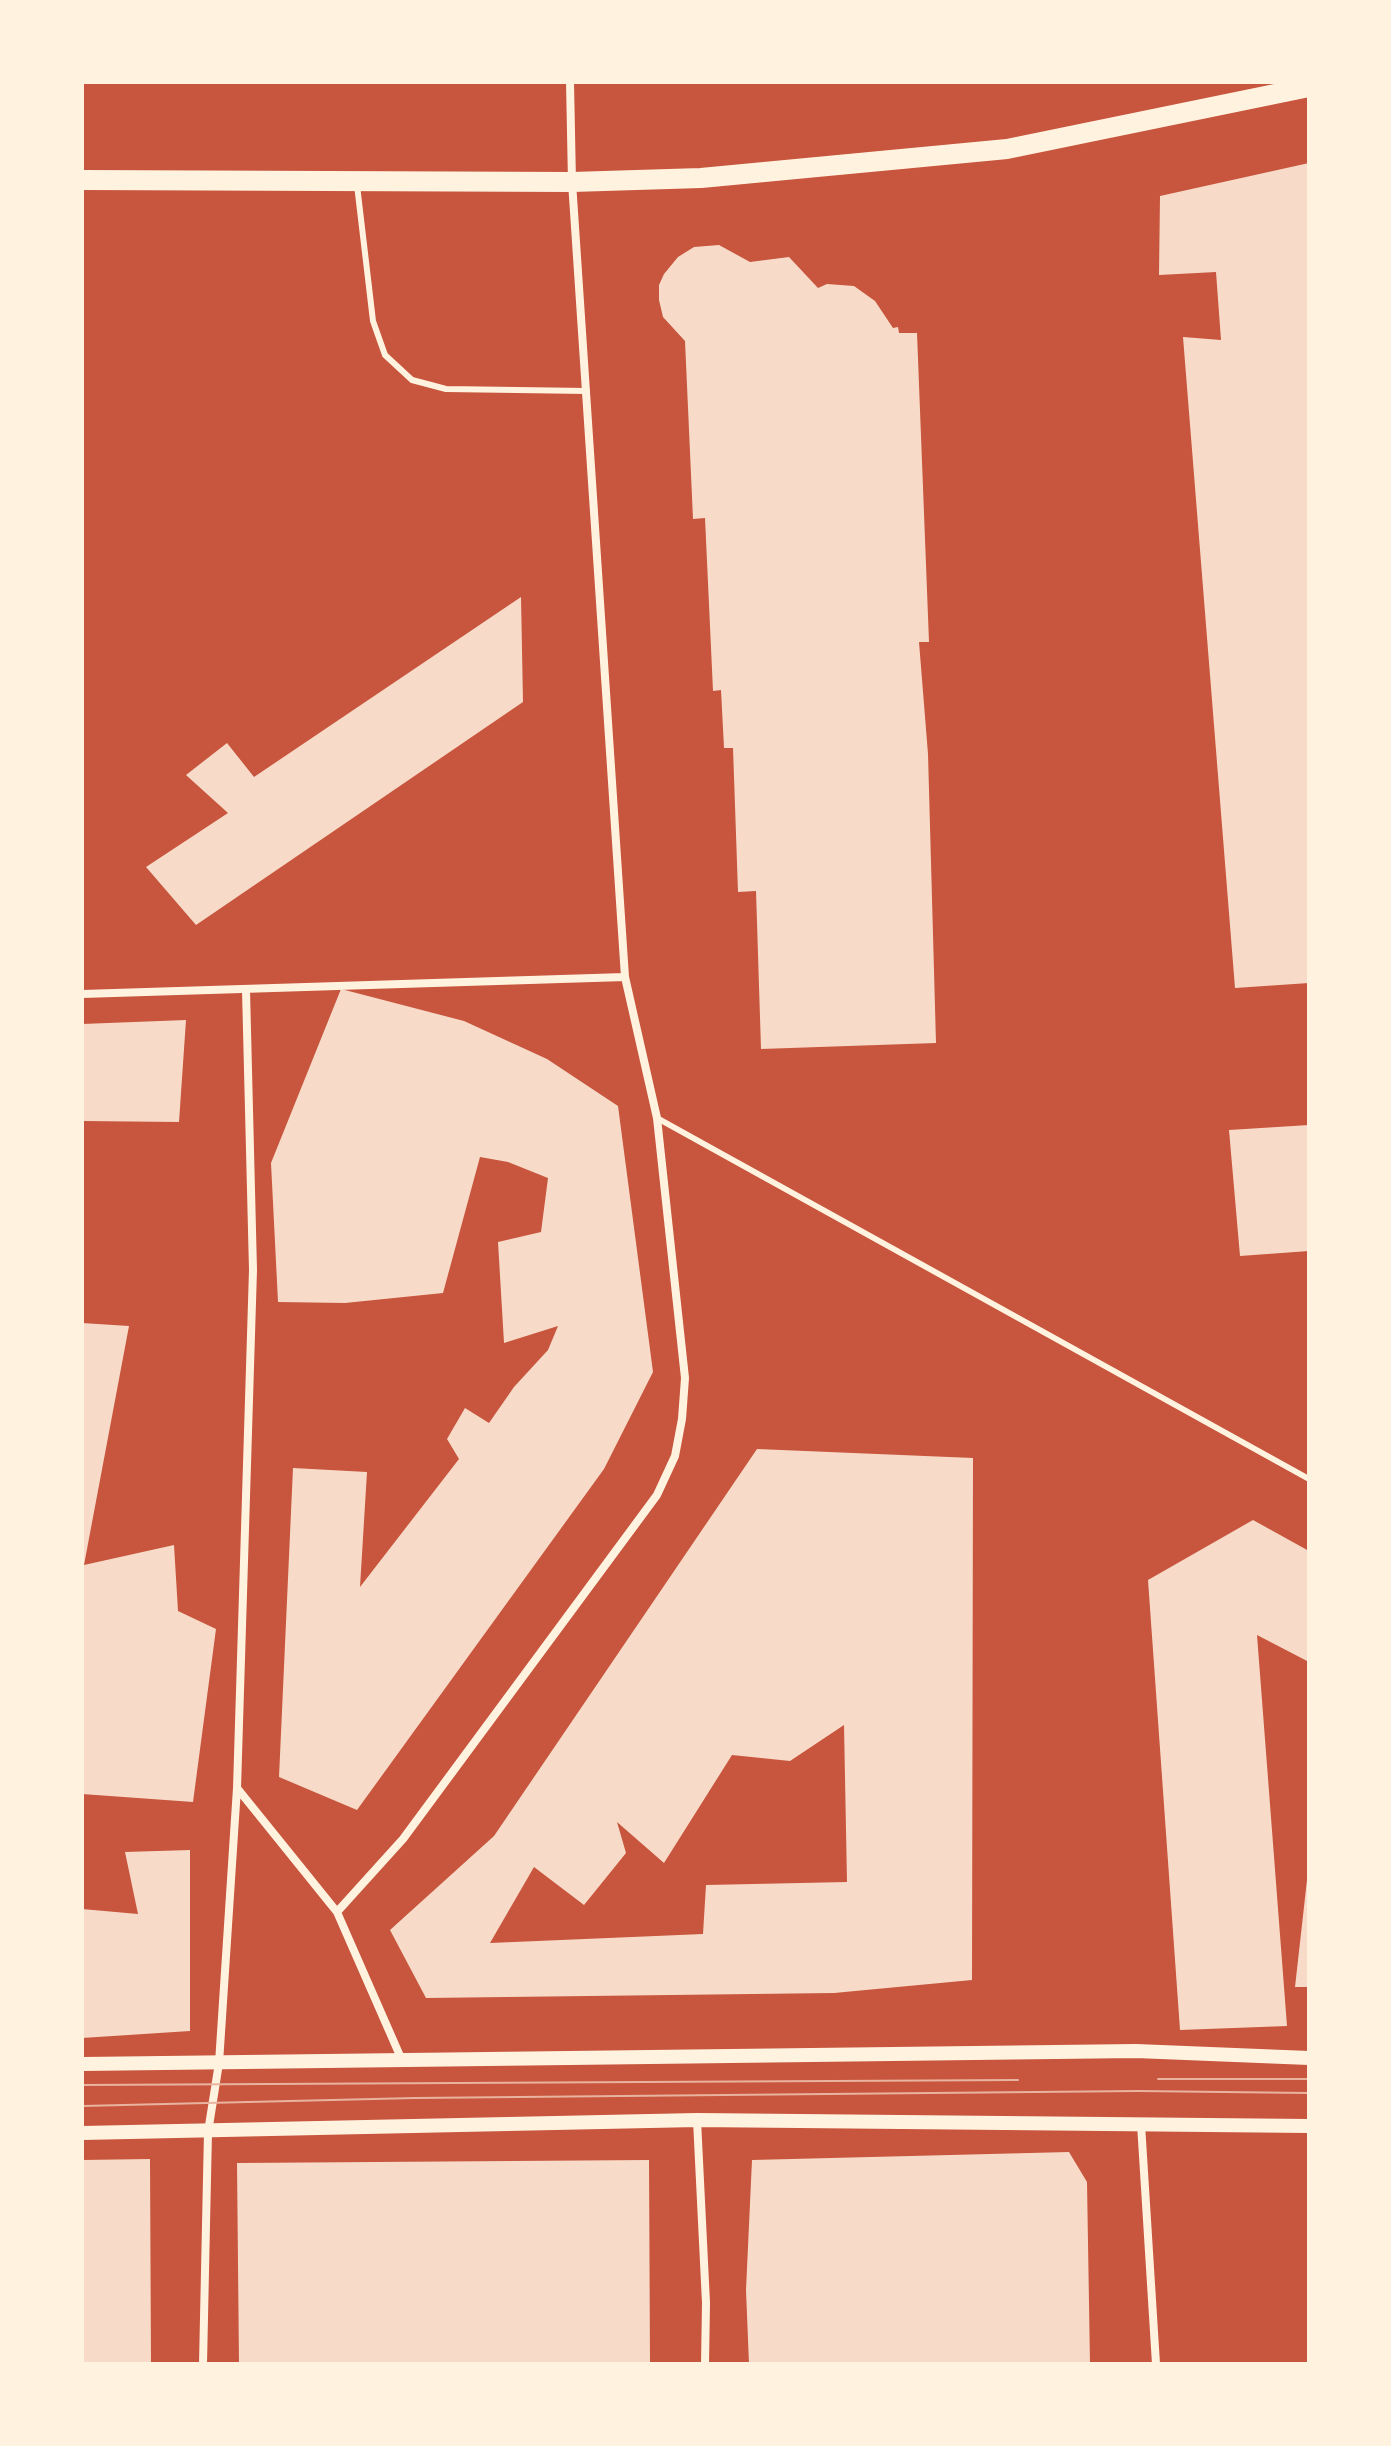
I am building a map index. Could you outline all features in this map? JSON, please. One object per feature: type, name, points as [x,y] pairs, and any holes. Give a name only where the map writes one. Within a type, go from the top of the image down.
[{"type":"main road","points":[[82,180],[572,182],[701,178],[1007,149],[1309,87]]},
{"type":"street","points":[[337,1912],[420,1816],[657,1495],[675,1456],[685,1378],[657,1118],[625,977],[572,182],[570,82]]},
{"type":"street","points":[[82,994],[625,977]]},
{"type":"street","points":[[203,2364],[208,2132],[219,2063],[237,1788],[253,1270],[246,990]]},
{"type":"street","points":[[237,1788],[337,1912],[401,2058]]},
{"type":"street","points":[[82,2064],[1136,2051],[1309,2058]]},
{"type":"street","points":[[697,2120],[706,2303],[705,2364]]},
{"type":"street","points":[[82,2133],[697,2120],[1309,2126]]},
{"type":"street","points":[[1141,2123],[1156,2364]]},
{"type":"lane","points":[[356,182],[373,321],[385,355],[412,380],[446,389],[587,391]]},
{"type":"lane","points":[[657,1118],[1309,1479]]},
{"type":"building","points":[[1309,163],[1309,983],[1235,988],[1183,337],[1221,340],[1216,272],[1159,275],[1160,196]]},
{"type":"building","points":[[719,245],[750,262],[789,257],[818,288],[827,284],[854,286],[875,301],[893,328],[898,327],[899,333],[917,333],[929,642],[919,642],[928,754],[936,1043],[761,1049],[756,891],[738,892],[733,748],[724,748],[721,690],[713,691],[705,518],[693,519],[685,341],[663,317],[659,300],[659,285],[678,257],[694,247]]},
{"type":"building","points":[[521,597],[523,702],[196,925],[146,867],[228,813],[186,775],[227,743],[254,777]]},
{"type":"building","points":[[341,989],[464,1021],[547,1059],[618,1106],[653,1372],[604,1469],[357,1810],[279,1777],[293,1468],[367,1472],[360,1587],[459,1459],[447,1439],[465,1408],[489,1423],[514,1387],[548,1350],[558,1326],[504,1343],[498,1242],[541,1232],[548,1178],[508,1162],[480,1157],[443,1293],[345,1303],[278,1302],[271,1163]]},
{"type":"building","points":[[186,1020],[179,1122],[82,1121],[82,1024]]},
{"type":"building","points":[[1309,1125],[1309,1251],[1240,1256],[1229,1130]]},
{"type":"building","points":[[82,1323],[129,1326],[84,1565],[174,1545],[178,1611],[216,1629],[193,1802],[82,1794]]},
{"type":"building","points":[[757,1449],[973,1458],[972,1980],[834,1993],[426,1998],[390,1930],[494,1836]],"holes":[[[844,1725],[847,1882],[706,1885],[703,1934],[490,1943],[534,1867],[584,1905],[626,1853],[617,1822],[664,1863],[732,1755],[790,1761]]]},
{"type":"building","points":[[1253,1520],[1309,1551],[1309,1662],[1257,1635],[1287,2026],[1180,2030],[1148,1580]]},
{"type":"building","points":[[190,1850],[190,2031],[82,2038],[82,1909],[138,1914],[125,1852]]},
{"type":"building","points":[[1307,1880],[1309,1987],[1295,1987]]},
{"type":"building","points":[[1069,2152],[1087,2182],[1090,2364],[749,2364],[746,2290],[752,2160]]},
{"type":"building","points":[[150,2159],[151,2364],[82,2364],[82,2160]]},
{"type":"building","points":[[649,2160],[650,2364],[239,2364],[237,2163]]},
{"type":"tram line","points":[[1158,2079],[1309,2079]]},
{"type":"tram line","points":[[82,2085],[1018,2080]]},
{"type":"tram line","points":[[82,2106],[415,2098],[1138,2091],[1309,2093]]}]
